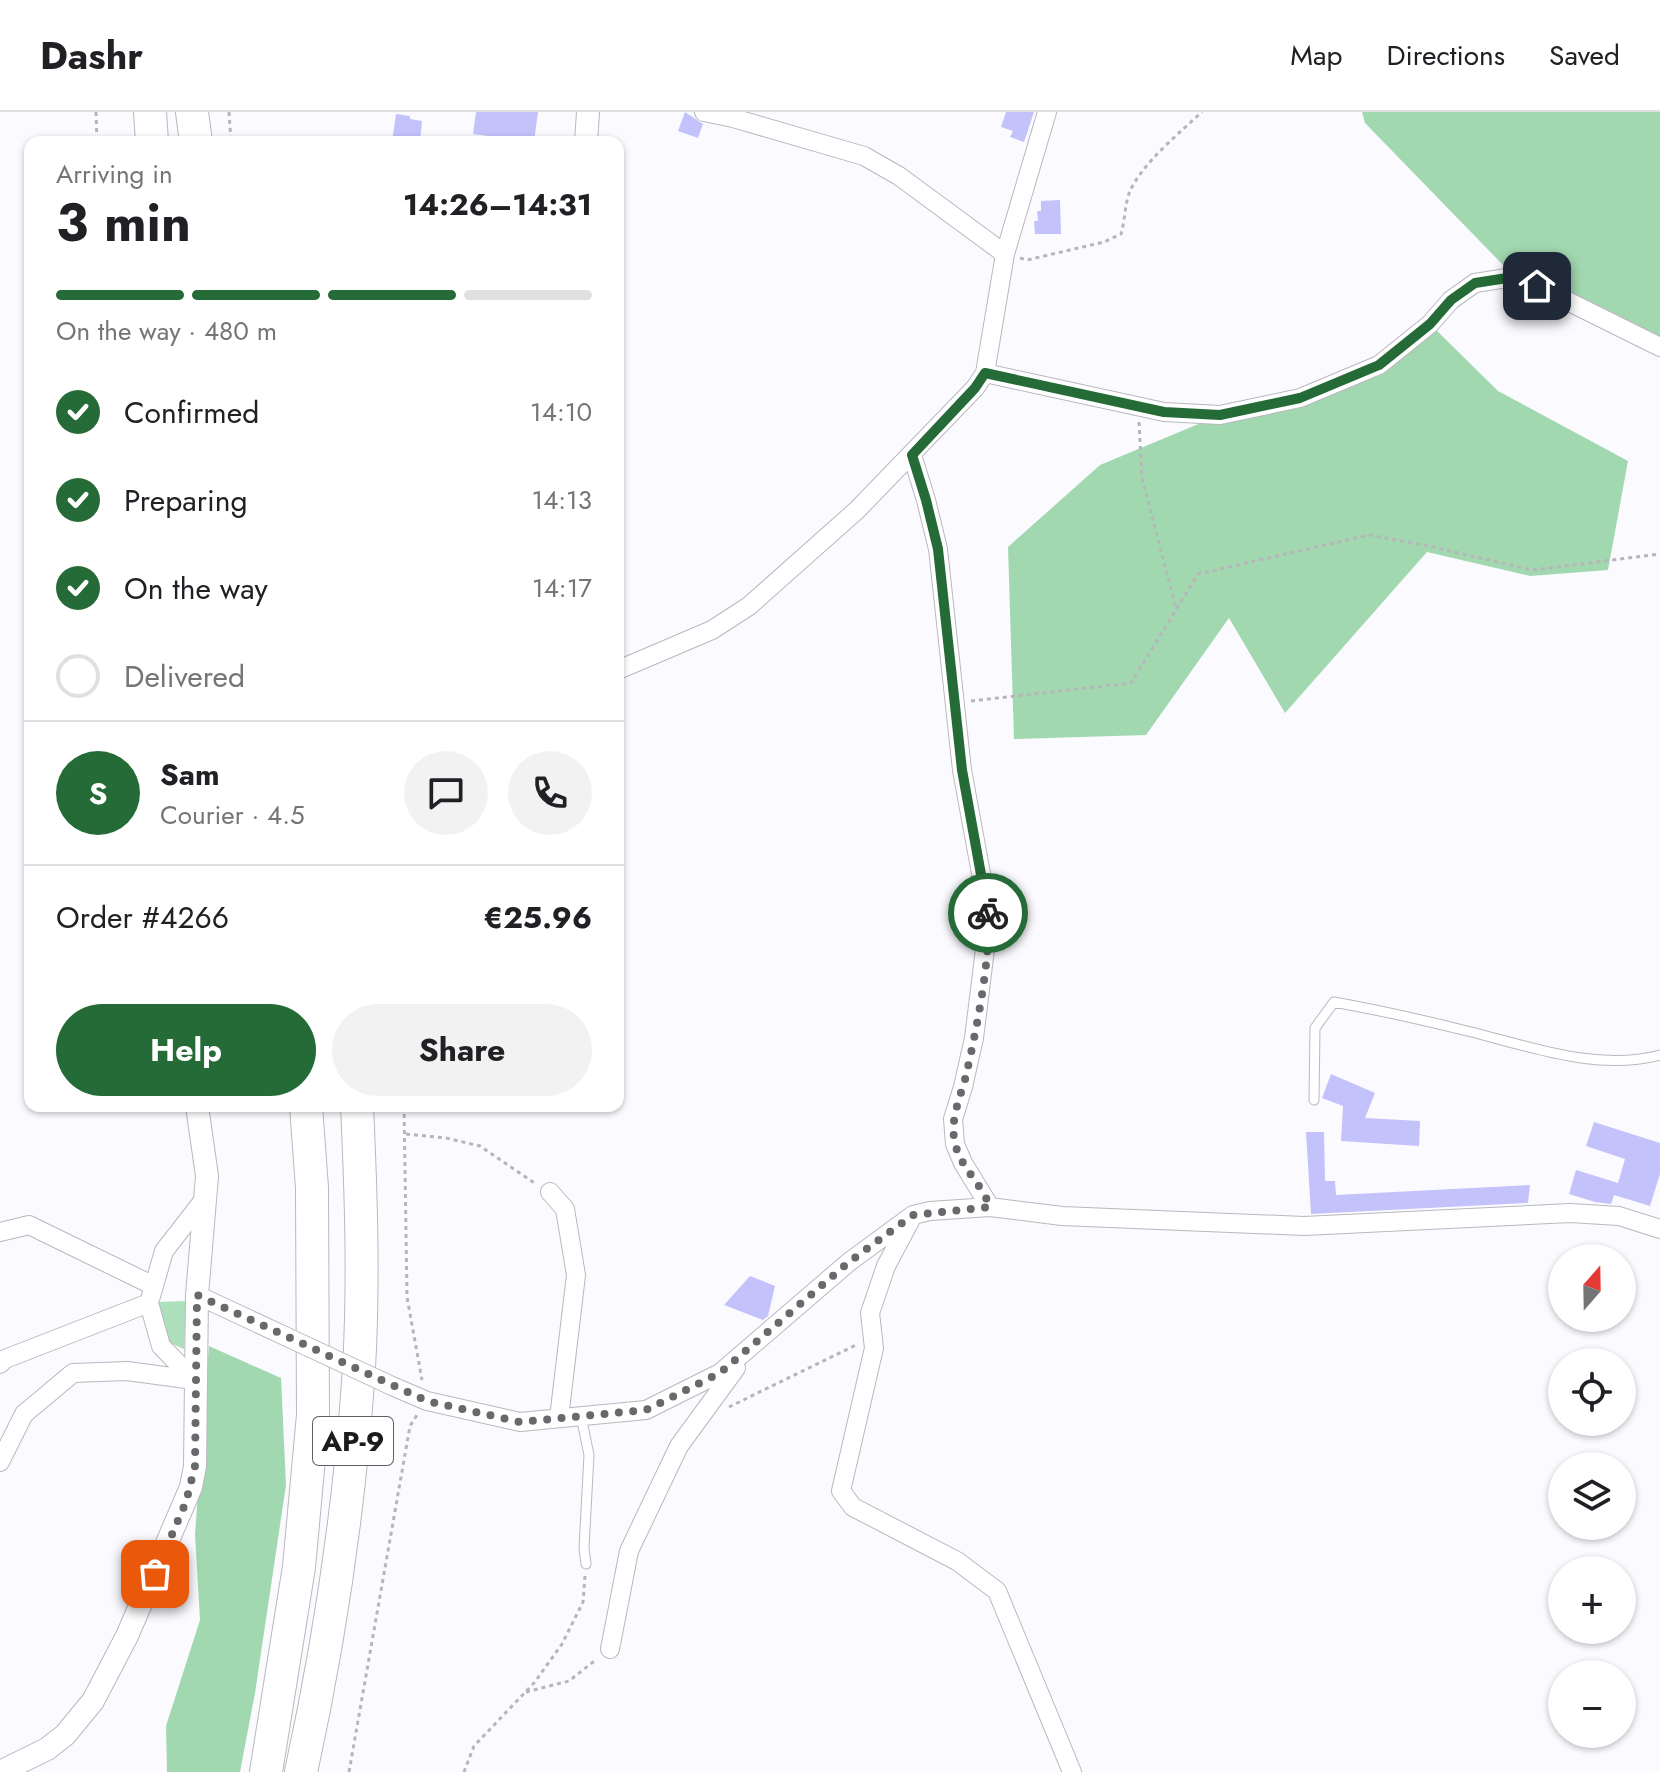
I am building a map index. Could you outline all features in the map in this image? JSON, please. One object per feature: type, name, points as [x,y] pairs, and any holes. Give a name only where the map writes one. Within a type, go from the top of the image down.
[{"type":"highway","points":[[150,112],[152,136]]},
{"type":"highway","points":[[192,112],[195,136]]},
{"type":"highway","name":"AP-9","points":[[266,1772],[299,1567],[313,1415],[312,1188],[306,1112]]},
{"type":"highway","name":"AP-9","points":[[301,1772],[347,1510],[359,1366],[362,1219],[357,1112]]},
{"type":"street","points":[[586,136],[588,112]]},
{"type":"street","points":[[704,112],[864,156],[899,176],[1005,254]]},
{"type":"street","points":[[624,667],[712,630],[749,606],[857,510],[975,388],[985,373],[1005,254],[1047,112]]},
{"type":"street","points":[[985,373],[1164,412],[1220,415],[1300,398],[1379,365],[1430,324],[1451,300],[1475,283],[1507,278],[1537,286],[1660,347]]},
{"type":"street","points":[[912,455],[938,549],[962,770],[989,917],[974,1038],[953,1119],[955,1144],[990,1207]]},
{"type":"street","points":[[0,1772],[30,1758],[65,1735],[93,1701],[127,1636],[191,1487],[195,1466],[197,1295],[206,1197],[206,1158],[198,1112]]},
{"type":"street","points":[[550,1192],[565,1209],[576,1275],[559,1418]]},
{"type":"street","points":[[194,1380],[161,1346],[152,1294],[164,1251],[206,1197]]},
{"type":"street","points":[[197,1295],[427,1401],[520,1422],[646,1410],[720,1373],[849,1262],[913,1215],[990,1207],[1062,1216],[1304,1226],[1570,1213],[1619,1216],[1660,1229]]},
{"type":"street","points":[[913,1215],[886,1266],[870,1313],[874,1348],[841,1491],[853,1507],[957,1561],[997,1591],[1072,1772]]},
{"type":"street","points":[[0,1232],[29,1225],[152,1294]]},
{"type":"street","points":[[0,1364],[5,1359],[152,1294]]},
{"type":"street","points":[[610,1649],[629,1551],[679,1446],[752,1346]]},
{"type":"street","points":[[0,1462],[24,1414],[73,1373],[127,1371],[194,1380]]},
{"type":"lane","points":[[1314,1100],[1315,1028],[1334,1002],[1405,1015],[1579,1058],[1634,1062],[1660,1055]]},
{"type":"lane","points":[[581,1416],[589,1455],[584,1548],[586,1564]]},
{"type":"path","points":[[96,112],[97,136]]},
{"type":"path","points":[[229,112],[231,136]]},
{"type":"path","points":[[1005,254],[1027,260],[1104,242],[1121,234],[1127,214],[1128,193],[1142,172],[1202,112]]},
{"type":"path","points":[[1138,406],[1142,478],[1176,609]]},
{"type":"path","points":[[956,703],[1131,683],[1198,574],[1369,535],[1532,570],[1660,554]]},
{"type":"path","points":[[349,1772],[410,1426],[427,1401],[407,1297],[404,1112]]},
{"type":"path","points":[[406,1134],[446,1138],[480,1146],[550,1192]]},
{"type":"path","points":[[698,1419],[738,1404],[872,1337]]},
{"type":"path","points":[[464,1772],[474,1746],[525,1692],[562,1644],[583,1602],[586,1564]]},
{"type":"path","points":[[525,1692],[569,1681],[610,1649]]},
{"type":"green space","points":[[1362,112],[1660,112],[1660,345],[1621,329],[1504,266],[1365,123]]},
{"type":"green space","points":[[1430,324],[1498,391],[1628,461],[1608,570],[1530,576],[1427,552],[1285,713],[1229,618],[1146,735],[1014,739],[1008,547],[1100,465],[1220,415],[1379,365]]},
{"type":"green space","points":[[186,1301],[184,1349],[168,1342],[158,1302]]},
{"type":"green space","points":[[209,1346],[281,1378],[286,1485],[240,1772],[167,1772],[166,1726],[200,1620],[195,1534]]},
{"type":"building","points":[[476,112],[538,112],[535,136],[473,134]]},
{"type":"building","points":[[685,112],[703,124],[698,138],[678,131]]},
{"type":"building","points":[[1006,112],[1034,112],[1024,142],[1010,137],[1013,131],[1001,127]]},
{"type":"building","points":[[396,114],[422,121],[421,136],[393,136]]},
{"type":"building","points":[[1060,200],[1061,234],[1035,234],[1034,221],[1038,221],[1037,211],[1041,211],[1041,201]]},
{"type":"building","points":[[1331,1074],[1375,1093],[1365,1118],[1420,1121],[1419,1146],[1341,1141],[1343,1106],[1322,1098]]},
{"type":"building","points":[[1594,1122],[1660,1143],[1660,1174],[1650,1206],[1614,1195],[1611,1204],[1569,1194],[1576,1170],[1618,1183],[1625,1159],[1586,1146]]},
{"type":"building","points":[[1306,1132],[1324,1132],[1325,1181],[1335,1181],[1336,1195],[1530,1185],[1528,1203],[1311,1214]]},
{"type":"building","points":[[750,1276],[775,1286],[768,1316],[763,1320],[724,1305]]},
{"type":"way so far","points":[[155,1574],[186,1502],[195,1466],[197,1295],[427,1401],[520,1422],[646,1410],[720,1373],[849,1262],[913,1215],[990,1207],[955,1144],[953,1119],[974,1038],[988,913]]},
{"type":"route","points":[[988,913],[962,770],[938,549],[912,455],[975,388],[985,373],[1164,412],[1220,415],[1300,398],[1379,365],[1430,324],[1451,300],[1475,283],[1507,278],[1537,286]]}]
